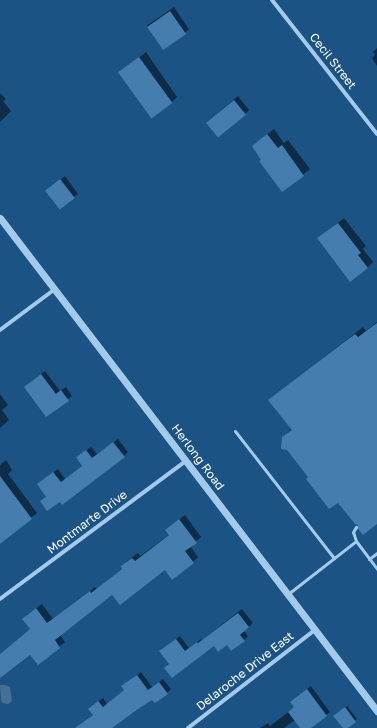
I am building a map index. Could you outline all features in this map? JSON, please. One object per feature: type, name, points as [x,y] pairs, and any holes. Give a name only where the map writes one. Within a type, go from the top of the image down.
[{"type":"street","name":"Cecil Street","points":[[272,0],[377,134]]},
{"type":"street","name":"Herlong Road","points":[[0,218],[187,460],[377,711]]},
{"type":"street","points":[[0,330],[55,289]]},
{"type":"street","name":"Montmarte Drive","points":[[0,599],[187,460]]},
{"type":"street","name":"Delaroche Drive East","points":[[188,728],[315,630]]},
{"type":"lane","points":[[235,431],[334,558]]},
{"type":"lane","points":[[356,528],[353,532],[356,542],[377,569]]},
{"type":"lane","points":[[288,594],[356,542]]},
{"type":"lane","points":[[369,559],[377,553]]},
{"type":"water","points":[[0,685],[10,687],[12,701],[8,704],[2,703]]},
{"type":"building","points":[[170,11],[186,34],[163,50],[147,27]]},
{"type":"building","points":[[139,57],[173,103],[151,118],[118,72]]},
{"type":"building","points":[[234,100],[246,115],[218,137],[206,123]]},
{"type":"building","points":[[267,134],[278,148],[282,145],[304,176],[282,192],[259,161],[261,160],[252,146]]},
{"type":"building","points":[[60,179],[75,198],[60,210],[45,191]]},
{"type":"building","points":[[338,223],[361,253],[358,255],[368,268],[350,282],[317,238]]},
{"type":"building","points":[[377,323],[377,524],[363,535],[358,529],[358,525],[355,524],[338,503],[329,509],[306,479],[308,477],[287,450],[281,449],[282,437],[292,430],[268,400],[355,334],[358,337]]},
{"type":"building","points":[[41,374],[56,394],[61,390],[69,401],[46,417],[24,387]]},
{"type":"building","points":[[113,442],[125,457],[62,505],[60,502],[47,511],[40,501],[46,497],[37,484],[53,472],[61,482],[82,466],[76,457],[86,450],[92,458]]},
{"type":"building","points":[[0,476],[32,519],[0,544]]},
{"type":"building","points":[[179,519],[197,543],[185,551],[194,563],[172,580],[165,570],[120,605],[112,595],[55,640],[60,648],[38,665],[30,655],[0,678],[0,654],[30,629],[22,619],[36,608],[47,623],[90,591],[91,593],[122,569],[121,566],[132,558],[135,561],[169,535],[165,530]]},
{"type":"building","points":[[238,613],[249,627],[240,635],[245,641],[231,651],[227,645],[218,652],[214,646],[172,678],[164,668],[169,664],[159,651],[176,639],[185,651]]},
{"type":"building","points":[[137,675],[148,690],[159,682],[168,694],[155,703],[152,700],[112,728],[75,728],[93,715],[88,709],[98,701],[103,707],[124,690],[121,686]]},
{"type":"building","points":[[307,689],[327,716],[311,728],[300,728],[288,712],[294,707],[290,702]]},
{"type":"building","points":[[345,707],[356,722],[348,728],[343,728],[333,716]]}]
